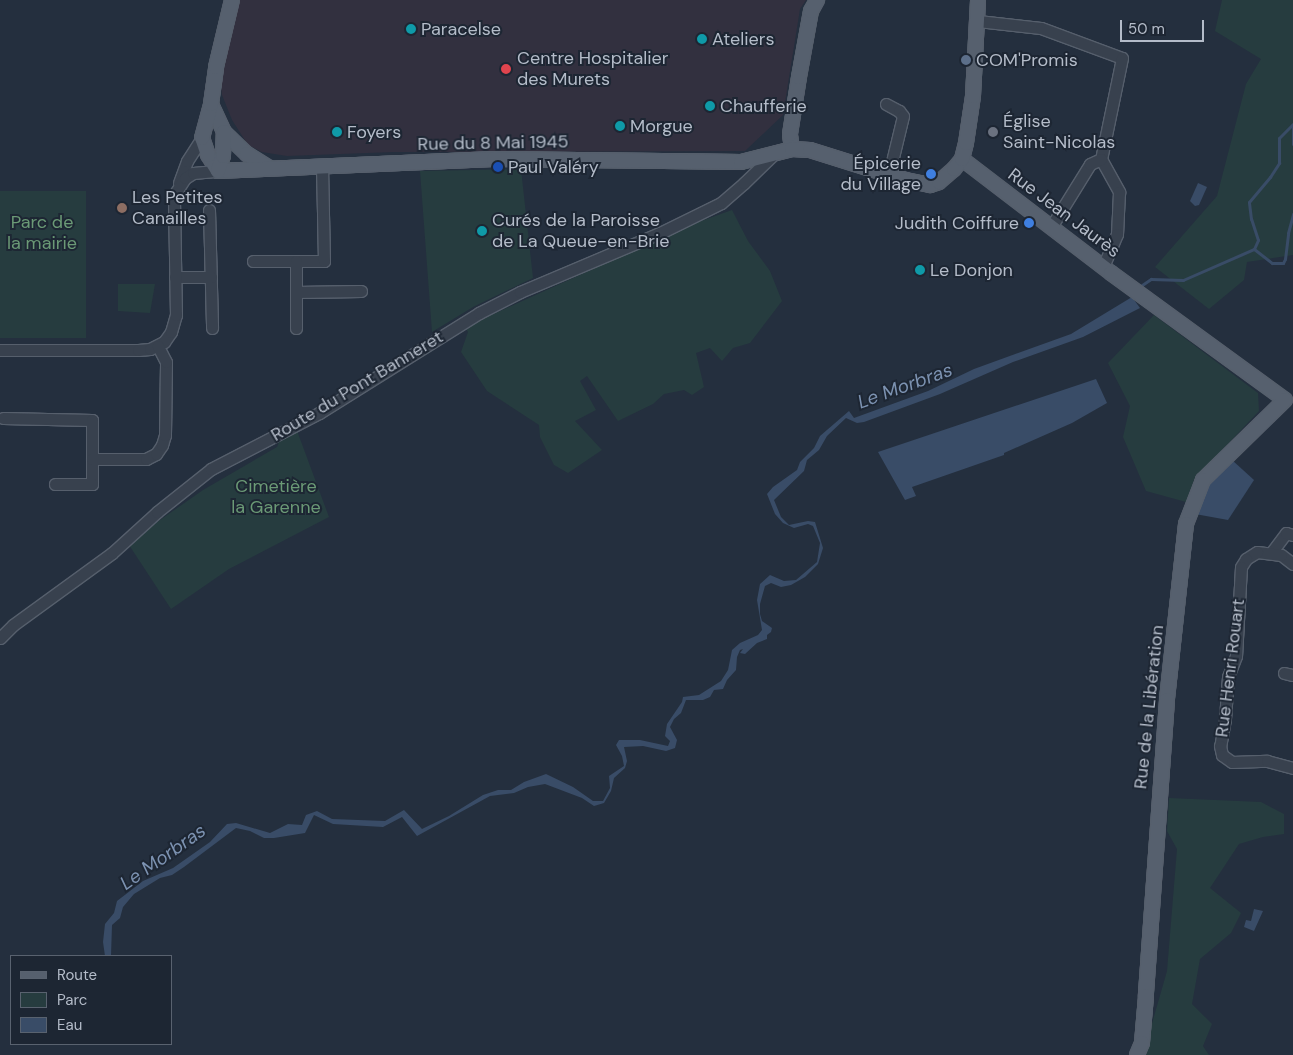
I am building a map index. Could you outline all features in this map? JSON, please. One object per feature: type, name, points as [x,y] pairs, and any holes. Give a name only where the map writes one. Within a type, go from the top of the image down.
[{"type":"main road","points":[[218,170],[208,155],[202,138],[211,104],[216,67],[232,0]]},
{"type":"main road","points":[[817,0],[811,11],[790,134],[783,151],[810,150],[930,185],[939,182],[962,159],[973,96],[978,0]]},
{"type":"main road","points":[[211,104],[224,132],[247,154],[269,168]]},
{"type":"main road","points":[[218,170],[224,156],[224,132]]},
{"type":"main road","name":"Rue du 8 Mai 1945","points":[[218,170],[494,159],[742,162],[783,151]]},
{"type":"main road","name":"Rue Jean Jaurès","points":[[962,159],[1289,403]]},
{"type":"main road","name":"Rue de la Libération","points":[[1137,1055],[1142,1043],[1167,700],[1186,524],[1203,480],[1289,403]]},
{"type":"street","points":[[978,21],[1041,28],[1122,58],[1101,159],[1118,192],[1117,234],[1103,266]]},
{"type":"street","points":[[886,104],[899,111],[903,116],[889,174]]},
{"type":"street","points":[[0,350],[138,350],[158,346],[168,338],[176,314],[176,192],[184,166],[202,138]]},
{"type":"street","name":"Route du Pont Banneret","points":[[0,638],[13,625],[112,553],[157,512],[211,469],[319,413],[479,313],[520,292],[660,233],[720,203],[783,151]]},
{"type":"street","points":[[1051,227],[1090,164],[1101,159]]},
{"type":"street","points":[[742,162],[748,168],[744,183]]},
{"type":"street","points":[[253,261],[324,262],[322,166]]},
{"type":"street","name":"Rue du 8 Mai 1945","points":[[176,192],[185,178],[193,173],[218,170]]},
{"type":"street","points":[[209,210],[212,328]]},
{"type":"street","points":[[296,261],[296,328]]},
{"type":"street","points":[[175,277],[211,277]]},
{"type":"street","points":[[296,292],[361,291]]},
{"type":"street","points":[[92,460],[146,459],[156,454],[162,445],[165,435],[166,362],[158,346]]},
{"type":"street","points":[[3,418],[92,420],[92,484],[55,484]]},
{"type":"street","points":[[1293,534],[1286,533],[1271,553],[1281,555],[1293,564]]},
{"type":"street","name":"Rue Henri Rouart","points":[[1271,553],[1257,552],[1246,559],[1241,567],[1236,656],[1228,677],[1226,719],[1220,750],[1225,758],[1232,762],[1267,761],[1293,768]]},
{"type":"street","points":[[0,631],[13,625]]},
{"type":"shaded area","name":"Centre Hospitalier des Murets","points":[[240,0],[806,0],[800,9],[783,115],[745,151],[394,152],[287,156],[262,152],[248,145],[232,120],[222,95],[220,79],[223,58]]},
{"type":"green space","points":[[1222,0],[1293,0],[1293,255],[1247,262],[1244,280],[1209,309],[1155,267],[1217,196],[1246,84],[1261,59],[1215,31]]},
{"type":"green space","points":[[521,169],[533,278],[473,307],[432,332],[420,171]]},
{"type":"green space","name":"Parc de la mairie","points":[[0,191],[86,191],[86,338],[0,338]]},
{"type":"green space","points":[[732,210],[748,241],[770,271],[782,301],[750,343],[733,348],[722,361],[710,348],[696,353],[704,387],[692,395],[684,390],[664,394],[653,404],[618,421],[587,376],[580,381],[596,410],[575,421],[602,450],[568,473],[554,465],[540,437],[539,425],[487,391],[461,352],[468,332],[465,327],[690,225]]},
{"type":"green space","points":[[118,284],[155,284],[150,313],[118,311]]},
{"type":"green space","points":[[1154,315],[1258,393],[1259,411],[1194,480],[1186,502],[1146,491],[1123,437],[1130,406],[1108,363]]},
{"type":"green space","name":"Cimetière la Garenne","points":[[296,428],[329,517],[229,569],[171,609],[129,545],[140,534],[203,490],[277,447],[281,437]]},
{"type":"green space","points":[[1169,798],[1261,802],[1284,814],[1284,834],[1263,837],[1239,844],[1210,888],[1241,913],[1231,933],[1200,959],[1192,1004],[1212,1024],[1203,1046],[1209,1055],[1143,1055],[1167,971],[1177,849],[1167,831]]},
{"type":"water","points":[[1198,183],[1207,187],[1199,205],[1195,206],[1190,201]]},
{"type":"water","points":[[1132,297],[1140,308],[1083,337],[1013,362],[940,394],[864,422],[857,423],[846,418],[827,436],[819,450],[807,460],[804,471],[774,500],[781,517],[789,525],[808,521],[815,522],[823,548],[818,564],[805,577],[791,585],[781,587],[771,583],[765,586],[760,604],[760,614],[762,621],[772,628],[771,632],[767,635],[767,639],[757,643],[745,654],[740,653],[743,649],[740,650],[737,657],[736,670],[727,680],[723,689],[714,690],[710,697],[703,700],[686,700],[681,713],[674,719],[670,727],[677,740],[675,748],[666,751],[643,746],[624,747],[627,761],[625,768],[614,778],[611,791],[604,803],[594,806],[582,798],[545,784],[528,787],[514,793],[490,796],[417,836],[402,817],[383,827],[333,824],[314,815],[305,833],[274,838],[264,838],[250,831],[236,828],[172,875],[160,878],[134,894],[123,907],[120,918],[112,925],[111,955],[105,955],[103,942],[105,924],[114,913],[117,901],[143,881],[173,868],[210,842],[227,824],[236,823],[270,833],[288,824],[302,825],[306,815],[317,811],[332,819],[385,821],[404,810],[422,829],[449,816],[483,795],[498,790],[511,790],[524,782],[546,774],[573,787],[593,801],[603,801],[610,788],[609,776],[624,766],[622,756],[616,745],[619,740],[640,740],[668,746],[670,741],[665,736],[667,724],[682,702],[683,697],[699,695],[721,681],[728,670],[732,650],[740,643],[758,635],[762,630],[757,600],[760,584],[770,575],[784,581],[796,580],[817,562],[820,543],[813,526],[808,524],[794,528],[783,523],[775,514],[767,494],[773,487],[797,470],[800,462],[814,448],[820,436],[849,411],[854,418],[928,391],[974,369],[1071,334]]},
{"type":"water","points":[[1096,379],[1107,403],[1072,423],[1004,453],[1004,455],[912,487],[916,496],[905,500],[878,452]]},
{"type":"water","points":[[1232,460],[1254,480],[1228,520],[1195,514],[1207,485]]},
{"type":"water","points":[[1254,909],[1263,911],[1254,931],[1244,927],[1246,920],[1251,921]]},
{"type":"waterway","name":"Le Morbras","points":[[1142,285],[1151,279],[1183,280],[1254,249],[1258,240],[1251,219],[1249,202],[1279,163],[1279,138],[1293,124]]},
{"type":"waterway","name":"Le Morbras","points":[[1293,127],[1293,144]]},
{"type":"waterway","name":"Le Morbras","points":[[1254,249],[1272,263],[1283,263],[1293,214]]},
{"type":"place","name":"Paracelse","points":[[411,29]]},
{"type":"place","name":"Ateliers","points":[[702,39]]},
{"type":"place","name":"COM'Promis","points":[[966,60]]},
{"type":"place","name":"Centre Hospitalier des Murets","points":[[506,69]]},
{"type":"place","name":"Chaufferie","points":[[710,106]]},
{"type":"place","name":"Morgue","points":[[620,126]]},
{"type":"place","name":"Foyers","points":[[337,132]]},
{"type":"place","name":"Église Saint-Nicolas","points":[[993,132]]},
{"type":"place","name":"Paul Valéry","points":[[498,167]]},
{"type":"place","name":"Épicerie du Village","points":[[931,174]]},
{"type":"place","name":"Les Petites Canailles","points":[[122,208]]},
{"type":"place","name":"Judith Coiffure","points":[[1029,223]]},
{"type":"place","name":"Curés de la Paroisse de La Queue-en-Brie","points":[[482,231]]},
{"type":"place","name":"Le Donjon","points":[[920,270]]}]
